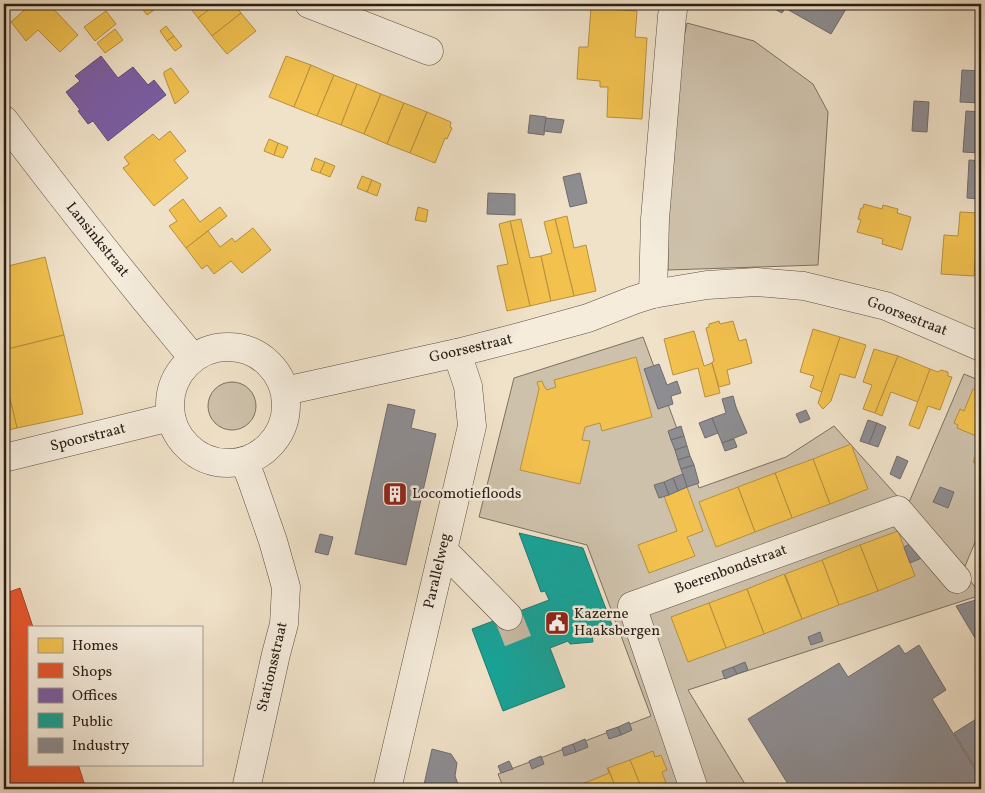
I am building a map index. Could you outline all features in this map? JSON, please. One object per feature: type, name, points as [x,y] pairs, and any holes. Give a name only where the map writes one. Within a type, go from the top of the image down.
[{"type":"street","points":[[309,4],[429,51]]},
{"type":"street","points":[[653,294],[655,219],[674,4]]},
{"type":"street","name":"Lansinkstraat","points":[[4,120],[47,178],[193,358]]},
{"type":"street","name":"Goorsestraat","points":[[285,391],[523,336],[588,318],[653,294],[708,285],[756,282],[804,286],[886,306],[981,347]]},
{"type":"street","points":[[217,347],[242,348],[254,352],[265,359],[281,379],[285,391],[287,404],[285,416],[278,434],[266,449],[244,461],[230,463],[204,458],[192,451],[182,441],[176,430],[165,419],[176,378],[193,358],[204,351],[217,347]]},
{"type":"street","name":"Parallelweg","points":[[386,789],[472,426],[468,386],[457,352]]},
{"type":"street","name":"Spoorstraat","points":[[4,458],[165,419]]},
{"type":"street","name":"Stationsstraat","points":[[244,461],[273,541],[286,586],[284,624],[246,789]]},
{"type":"street","name":"Boerenbondstraat","points":[[694,789],[632,606],[898,510],[957,579]]},
{"type":"street","points":[[443,550],[508,616]]},
{"type":"shaded area","points":[[687,23],[754,41],[813,84],[828,112],[818,265],[668,270],[668,114]]},
{"type":"shaded area","points":[[643,337],[699,488],[786,457],[834,426],[907,507],[964,374],[981,381],[981,528],[963,571],[981,595],[688,690],[748,789],[504,789],[498,774],[651,716],[587,545],[479,517],[514,378]]},
{"type":"shaded area","points":[[227,382],[237,382],[249,389],[256,401],[256,411],[249,423],[237,430],[227,430],[219,426],[212,419],[208,411],[208,401],[212,393],[219,386]]},
{"type":"building: Homes","points":[[31,4],[41,4],[45,9],[50,5],[78,35],[60,52],[38,30],[26,41],[11,22]]},
{"type":"building: Homes","points":[[142,4],[149,4],[154,10],[147,15],[140,6]]},
{"type":"building: Homes","points":[[187,4],[216,4],[198,18]]},
{"type":"building: Homes","points":[[216,4],[234,4],[241,13],[212,36],[198,18]]},
{"type":"building: Homes","points":[[591,8],[637,11],[635,37],[647,38],[642,119],[607,117],[608,87],[600,87],[600,81],[577,79],[579,47],[588,47]]},
{"type":"building: Homes","points":[[106,11],[116,24],[95,41],[84,27]]},
{"type":"building: Homes","points":[[241,13],[256,31],[227,54],[212,36]]},
{"type":"building: Homes","points":[[166,26],[174,36],[167,41],[160,31]]},
{"type":"building: Homes","points":[[115,29],[123,40],[105,53],[97,43]]},
{"type":"building: Homes","points":[[174,36],[182,46],[175,51],[167,41]]},
{"type":"building: Homes","points":[[286,56],[311,65],[294,107],[269,97]]},
{"type":"building: Homes","points":[[311,65],[334,75],[317,116],[294,107]]},
{"type":"building: Homes","points":[[171,68],[189,92],[175,104],[164,75],[164,72]]},
{"type":"building: Homes","points":[[334,75],[357,84],[341,125],[317,116]]},
{"type":"building: Homes","points":[[357,84],[381,94],[364,134],[341,125]]},
{"type":"building: Homes","points":[[381,94],[404,103],[387,144],[364,134]]},
{"type":"building: Homes","points":[[404,103],[427,112],[410,153],[387,144]]},
{"type":"building: Homes","points":[[427,112],[451,122],[450,127],[452,128],[447,139],[445,138],[435,163],[410,153]]},
{"type":"building: Homes","points":[[170,131],[186,151],[174,160],[188,178],[154,206],[123,168],[129,164],[124,157],[153,134],[159,140]]},
{"type":"building: Homes","points":[[269,139],[278,143],[274,155],[264,151]]},
{"type":"building: Homes","points":[[278,143],[288,147],[283,158],[274,155]]},
{"type":"building: Homes","points":[[315,158],[325,162],[320,173],[311,170]]},
{"type":"building: Homes","points":[[325,162],[335,166],[330,177],[320,173]]},
{"type":"building: Homes","points":[[362,176],[372,180],[367,192],[357,188]]},
{"type":"building: Homes","points":[[372,180],[381,184],[377,196],[367,192]]},
{"type":"building: Homes","points":[[183,199],[200,222],[220,207],[227,216],[186,248],[169,226],[177,221],[169,210]]},
{"type":"building: Homes","points":[[864,204],[882,209],[883,205],[898,209],[897,213],[911,217],[902,250],[882,244],[883,239],[857,232],[861,220],[858,219]]},
{"type":"building: Homes","points":[[418,207],[428,210],[426,222],[415,220]]},
{"type":"building: Homes","points":[[960,212],[979,213],[974,276],[941,274],[944,235],[958,236]]},
{"type":"building: Homes","points":[[567,216],[574,248],[586,245],[596,291],[574,296],[555,219]]},
{"type":"building: Homes","points":[[521,219],[530,258],[541,256],[551,301],[530,306],[510,221]]},
{"type":"building: Homes","points":[[555,219],[574,296],[551,301],[541,256],[552,253],[544,222]]},
{"type":"building: Homes","points":[[510,221],[530,306],[507,311],[497,266],[508,264],[499,224]]},
{"type":"building: Homes","points":[[253,228],[271,250],[242,273],[231,261],[214,274],[207,265],[202,269],[186,248],[208,231],[220,247],[232,238],[235,242]]},
{"type":"building: Homes","points":[[45,257],[64,335],[4,350],[4,267]]},
{"type":"building: Homes","points":[[719,321],[720,324],[733,321],[739,341],[746,339],[752,363],[727,370],[730,384],[719,387],[712,363],[714,361],[706,328],[709,327],[709,324]]},
{"type":"building: Homes","points":[[813,329],[840,337],[822,392],[810,387],[814,376],[800,372]]},
{"type":"building: Homes","points":[[694,331],[704,366],[712,363],[720,393],[705,397],[698,368],[673,375],[664,339]]},
{"type":"building: Homes","points":[[64,335],[83,414],[17,428],[4,374],[4,350]]},
{"type":"building: Homes","points":[[840,337],[866,345],[855,378],[840,374],[831,401],[823,409],[818,403]]},
{"type":"building: Homes","points":[[874,349],[898,356],[875,413],[863,409],[872,385],[863,382]]},
{"type":"building: Homes","points":[[898,356],[930,369],[918,402],[891,392],[882,416],[875,413]]},
{"type":"building: Homes","points":[[636,357],[652,417],[602,431],[600,423],[585,427],[582,440],[590,441],[580,484],[520,470],[539,389],[537,382],[542,381],[547,390],[556,387],[554,380]]},
{"type":"building: Homes","points":[[930,369],[938,372],[941,370],[948,372],[948,376],[952,377],[940,410],[928,406],[919,429],[909,425]]},
{"type":"building: Homes","points":[[4,374],[17,428],[4,431]]},
{"type":"building: Homes","points":[[979,386],[981,387],[981,438],[957,428],[958,425],[954,423],[960,409],[964,411],[973,389],[977,390]]},
{"type":"building: Homes","points":[[981,442],[981,465],[973,462]]},
{"type":"building: Homes","points":[[851,444],[868,489],[830,504],[813,459]]},
{"type":"building: Homes","points":[[813,459],[830,504],[792,518],[775,473]]},
{"type":"building: Homes","points":[[775,473],[792,518],[755,532],[738,487]]},
{"type":"building: Homes","points":[[687,487],[703,531],[687,537],[695,556],[649,573],[638,545],[677,531],[664,496]]},
{"type":"building: Homes","points":[[738,487],[755,532],[716,547],[699,502]]},
{"type":"building: Homes","points":[[898,531],[915,576],[878,591],[860,545]]},
{"type":"building: Homes","points":[[860,545],[878,591],[839,605],[822,560]]},
{"type":"building: Homes","points":[[822,560],[839,605],[802,619],[785,574]]},
{"type":"building: Homes","points":[[784,574],[802,619],[764,634],[747,589]]},
{"type":"building: Homes","points":[[747,589],[764,634],[726,648],[709,603]]},
{"type":"building: Homes","points":[[709,603],[726,648],[688,662],[671,617]]},
{"type":"building: Homes","points":[[653,751],[655,757],[661,755],[667,770],[662,772],[668,789],[642,789],[630,760]]},
{"type":"building: Homes","points":[[630,760],[642,789],[616,789],[608,768]]},
{"type":"building: Homes","points":[[607,768],[616,789],[590,789],[587,782],[609,773]]},
{"type":"building: Homes","points":[[587,782],[590,789],[566,789]]},
{"type":"building: Shops","points":[[4,577],[9,592],[20,588],[33,626],[28,626],[28,766],[79,766],[86,789],[4,789]]},
{"type":"building: Shops","points":[[981,779],[981,789],[964,789]]},
{"type":"building: Offices","points":[[101,56],[118,78],[133,67],[148,85],[154,80],[166,95],[108,141],[93,121],[88,124],[66,92],[80,81],[75,76]]},
{"type":"building: Public","points":[[519,533],[583,548],[612,625],[592,632],[593,642],[570,644],[568,641],[550,648],[565,687],[503,711],[472,629],[549,600],[545,591],[541,592]]},
{"type":"building: Industry","points":[[765,4],[849,4],[831,34],[785,8],[782,13]]},
{"type":"building: Industry","points":[[962,70],[981,71],[981,103],[960,102]]},
{"type":"building: Industry","points":[[914,101],[929,102],[927,132],[912,131]]},
{"type":"building: Industry","points":[[966,111],[981,112],[981,153],[963,152]]},
{"type":"building: Industry","points":[[530,115],[546,117],[544,135],[528,133]]},
{"type":"building: Industry","points":[[546,118],[564,120],[561,133],[544,131]]},
{"type":"building: Industry","points":[[969,160],[981,161],[981,199],[967,198]]},
{"type":"building: Industry","points":[[580,173],[587,203],[570,207],[563,177]]},
{"type":"building: Industry","points":[[488,193],[515,194],[515,215],[487,214]]},
{"type":"building: Industry","points":[[659,364],[667,385],[677,381],[681,393],[671,396],[673,404],[658,409],[644,369]]},
{"type":"building: Industry","points":[[733,396],[747,433],[722,443],[712,418],[726,413],[722,399]]},
{"type":"building: Industry","name":"Locomotiefloods","points":[[388,404],[415,410],[411,428],[436,434],[406,565],[355,554]]},
{"type":"building: Industry","points":[[806,410],[810,419],[800,423],[796,414]]},
{"type":"building: Industry","points":[[712,418],[718,433],[705,438],[699,423]]},
{"type":"building: Industry","points":[[868,420],[877,423],[869,444],[860,441]]},
{"type":"building: Industry","points":[[877,423],[886,427],[878,447],[869,444]]},
{"type":"building: Industry","points":[[681,426],[684,436],[671,440],[668,431]]},
{"type":"building: Industry","points":[[684,436],[687,446],[675,450],[671,440]]},
{"type":"building: Industry","points":[[734,439],[737,447],[725,451],[722,443]]},
{"type":"building: Industry","points":[[687,446],[690,456],[678,460],[675,450]]},
{"type":"building: Industry","points":[[690,456],[694,465],[681,469],[678,460]]},
{"type":"building: Industry","points":[[897,456],[908,461],[900,479],[890,474]]},
{"type":"building: Industry","points":[[694,465],[699,483],[687,487],[681,469]]},
{"type":"building: Industry","points":[[683,474],[687,487],[678,491],[673,478]]},
{"type":"building: Industry","points":[[673,478],[678,491],[669,495],[664,482]]},
{"type":"building: Industry","points":[[664,482],[669,495],[659,498],[654,485]]},
{"type":"building: Industry","points":[[940,487],[954,492],[948,508],[933,502]]},
{"type":"building: Industry","points":[[320,534],[333,537],[328,555],[315,552]]},
{"type":"building: Industry","points":[[912,543],[924,557],[910,563],[904,547]]},
{"type":"building: Industry","points":[[979,599],[981,602],[981,648],[956,606]]},
{"type":"building: Industry","points":[[820,632],[823,641],[811,645],[808,637]]},
{"type":"building: Industry","points":[[899,645],[905,654],[919,645],[946,690],[932,699],[981,779],[964,789],[791,789],[748,719],[839,663],[848,677]]},
{"type":"building: Industry","points":[[745,662],[748,670],[737,674],[733,667]]},
{"type":"building: Industry","points":[[733,667],[737,674],[725,679],[722,671]]},
{"type":"building: Industry","points":[[981,716],[981,777],[954,733]]},
{"type":"building: Industry","points":[[629,722],[632,730],[621,735],[618,727]]},
{"type":"building: Industry","points":[[618,727],[621,735],[609,739],[606,731]]},
{"type":"building: Industry","points":[[585,739],[588,747],[576,752],[573,744]]},
{"type":"building: Industry","points":[[573,744],[576,752],[564,756],[562,748]]},
{"type":"building: Industry","points":[[432,749],[451,754],[457,763],[455,776],[460,789],[423,789]]},
{"type":"building: Industry","points":[[541,756],[544,764],[532,769],[529,761]]},
{"type":"building: Industry","points":[[509,761],[513,769],[501,773],[498,766]]},
{"type":"tunnel","points":[[508,616],[518,641]]},
{"type":"place","name":"Locomotiefloods","points":[[395,494]]},
{"type":"place","name":"Kazerne Haaksbergen","points":[[557,623]]}]
